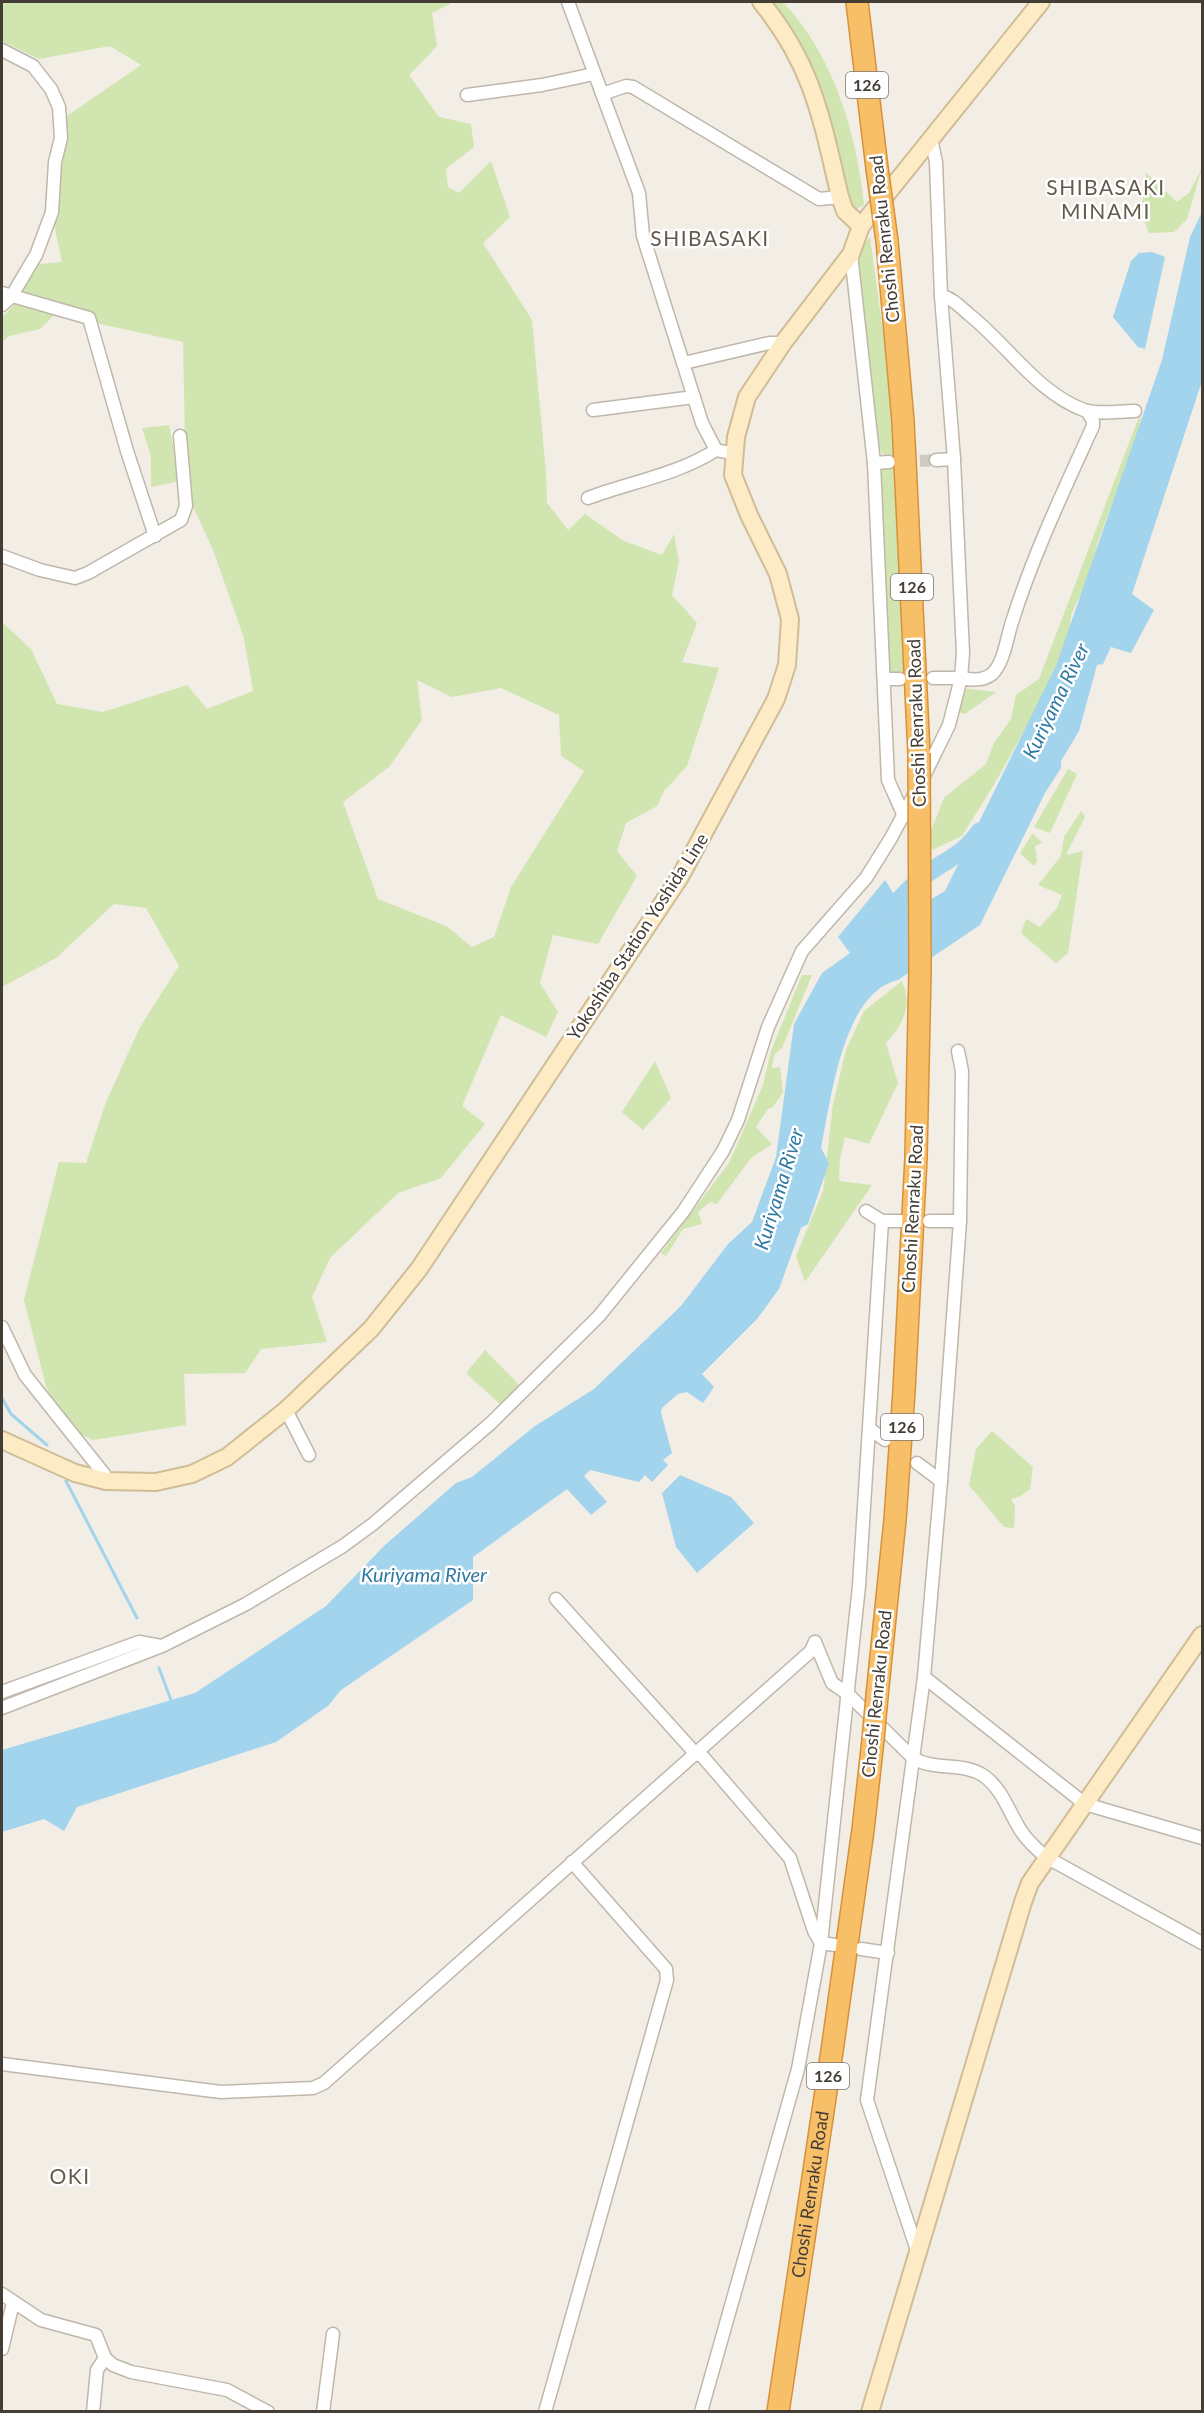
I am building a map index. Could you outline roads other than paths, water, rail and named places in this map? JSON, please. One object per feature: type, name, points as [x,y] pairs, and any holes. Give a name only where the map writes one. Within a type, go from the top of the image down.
[{"type":"highway","name":"Choshi Renraku Road","points":[[778,2412],[863,1830],[878,1696],[903,1415],[916,1157],[920,970],[919,753],[903,421],[887,241],[857,2]]},
{"type":"main road","points":[[761,2],[791,44],[807,73],[824,127],[840,197],[845,211],[861,226]]},
{"type":"main road","name":"Yokoshiba Station Yoshida Line","points":[[2,1440],[75,1473],[106,1481],[156,1482],[192,1474],[227,1457],[285,1410],[371,1329],[419,1269],[680,878],[776,699],[787,665],[790,619],[778,574],[749,515],[733,475],[738,428],[747,397],[783,343],[851,254],[861,226],[1041,2]]},
{"type":"main road","points":[[870,2412],[1030,1882],[1203,1635]]},
{"type":"street","points":[[568,2],[639,193],[643,236],[702,423],[716,450]]},
{"type":"street","points":[[2,50],[33,66],[51,89],[59,107],[61,138],[55,162],[52,212],[36,255],[5,298],[89,318],[127,451],[155,536]]},
{"type":"street","points":[[467,95],[542,85],[594,74]]},
{"type":"street","points":[[602,94],[626,86],[633,87],[819,199],[840,197]]},
{"type":"street","points":[[2,1708],[162,1646],[246,1604],[343,1546],[373,1524],[491,1423],[599,1316],[683,1212],[723,1151],[738,1120],[768,1027],[802,951],[866,879],[904,816],[949,725],[961,678],[963,653],[954,459],[940,296],[936,162],[931,140]]},
{"type":"street","points":[[851,254],[874,463],[888,780],[904,816]]},
{"type":"street","points":[[933,678],[980,680],[992,674],[999,664],[1017,606],[1060,497],[1093,426],[1093,421],[1087,411],[1045,387],[976,320],[949,297],[940,296]]},
{"type":"street","points":[[684,363],[769,343],[783,343]]},
{"type":"street","points":[[593,410],[694,398]]},
{"type":"street","points":[[1087,411],[1135,411]]},
{"type":"street","points":[[2,556],[40,570],[75,578],[181,520],[186,506],[180,436]]},
{"type":"street","points":[[588,498],[613,488],[648,481],[705,458],[716,450],[735,454]]},
{"type":"street","points":[[936,460],[954,459]]},
{"type":"street","points":[[874,463],[889,462]]},
{"type":"street","points":[[885,679],[900,679]]},
{"type":"street","points":[[918,2255],[867,2100],[924,1677],[942,1480],[960,1221],[962,1081],[958,1051]]},
{"type":"street","points":[[866,1211],[882,1221],[902,1221]]},
{"type":"street","points":[[701,2412],[798,2069],[821,1943],[848,1694],[870,1430],[882,1221]]},
{"type":"street","points":[[928,1221],[960,1221]]},
{"type":"street","points":[[2,1327],[25,1375],[92,1458],[106,1481]]},
{"type":"street","points":[[285,1410],[309,1455]]},
{"type":"street","points":[[870,1430],[885,1440]]},
{"type":"street","points":[[917,1463],[942,1480]]},
{"type":"street","points":[[556,1599],[694,1753],[703,1757],[790,1858],[814,1931],[821,1943]]},
{"type":"street","points":[[2,1692],[139,1642],[162,1646]]},
{"type":"street","points":[[2,2064],[221,2092],[313,2088],[324,2083],[811,1651],[815,1642],[832,1683],[848,1694],[912,1757],[918,1761],[970,1768],[986,1777],[1003,1798],[1028,1841],[1047,1857],[1203,1943]]},
{"type":"street","points":[[924,1677],[1085,1804],[1203,1838]]},
{"type":"street","points":[[545,2412],[667,1980],[666,1969],[572,1862]]},
{"type":"street","points":[[821,1943],[835,1945]]},
{"type":"street","points":[[861,1949],[888,1953]]},
{"type":"street","points":[[2,2294],[41,2320],[96,2335],[105,2358],[131,2372],[227,2390],[268,2412]]},
{"type":"street","points":[[2,2349],[13,2303]]},
{"type":"street","points":[[322,2412],[333,2334]]},
{"type":"street","points":[[93,2412],[97,2370],[105,2358]]},
{"type":"water","name":"Kuriyama River","points":[[1202,212],[1202,381],[1132,594],[1154,610],[1131,653],[1111,647],[1103,664],[1097,665],[1079,731],[1061,761],[1061,768],[1045,793],[980,925],[898,980],[879,989],[864,1005],[852,1026],[835,1078],[821,1148],[829,1163],[808,1224],[801,1228],[779,1289],[757,1319],[702,1374],[714,1387],[703,1403],[687,1392],[678,1394],[662,1408],[661,1413],[672,1453],[663,1460],[668,1465],[652,1482],[645,1475],[639,1482],[590,1470],[584,1476],[607,1502],[591,1515],[567,1489],[473,1557],[473,1600],[341,1690],[328,1706],[276,1742],[77,1807],[64,1831],[44,1819],[2,1832],[2,1750],[195,1693],[326,1606],[385,1545],[456,1483],[472,1477],[535,1426],[594,1389],[681,1306],[728,1244],[752,1222],[776,1157],[794,1024],[822,973],[850,953],[838,937],[885,880],[900,904],[918,907],[945,891],[1056,666],[1162,360],[1190,237]]},
{"type":"water","points":[[1152,252],[1165,257],[1145,349],[1138,347],[1113,317],[1131,261],[1139,253]]},
{"type":"water","points":[[680,1475],[731,1497],[754,1523],[697,1573],[676,1547],[662,1493]]},
{"type":"waterway","name":"Kuriyama River","points":[[884,918],[913,885],[954,857],[980,831]]},
{"type":"waterway","points":[[2,1398],[11,1414],[47,1445]]},
{"type":"waterway","points":[[66,1481],[137,1618]]},
{"type":"waterway","points":[[159,1668],[172,1703]]},
{"type":"tunnel","points":[[902,462],[936,460]]},
{"type":"district","name":"SHIBASAKI MINAMI","points":[[1106,200]]},
{"type":"district","name":"SHIBASAKI","points":[[710,239]]},
{"type":"district","name":"OKI","points":[[70,2177]]}]
